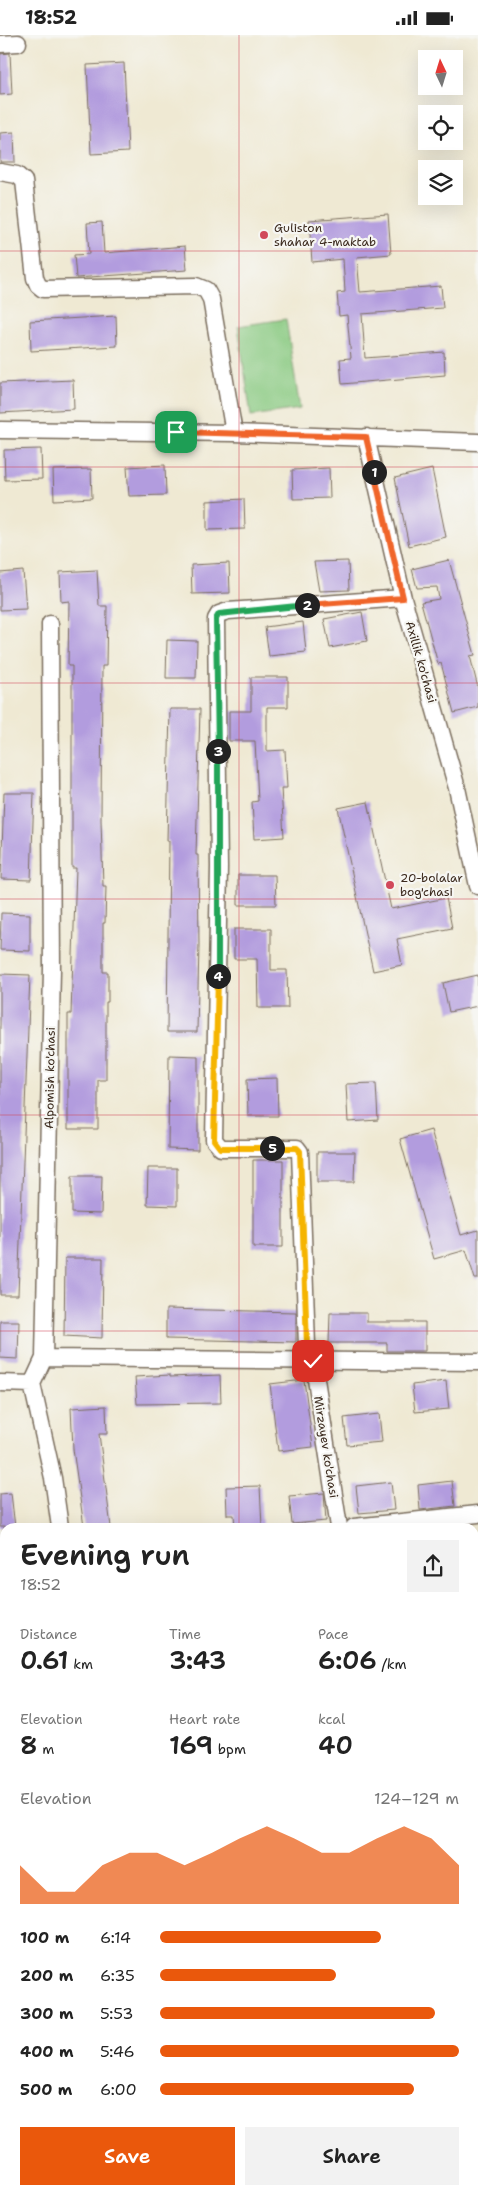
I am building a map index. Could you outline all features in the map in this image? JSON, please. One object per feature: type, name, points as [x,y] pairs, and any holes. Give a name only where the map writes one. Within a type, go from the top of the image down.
[{"type":"street","points":[[0,44],[18,43]]},
{"type":"street","points":[[0,172],[18,175],[24,181],[35,279],[43,289],[196,286],[206,290],[211,299],[234,433]]},
{"type":"street","points":[[0,429],[234,433],[478,442]]},
{"type":"street","name":"Axillik ko'chasi","points":[[366,437],[403,598],[457,788],[478,886]]},
{"type":"street","name":"Mirzayev ko'chasi","points":[[338,1523],[313,1361],[307,1345],[299,1149],[220,1148],[214,1140],[219,867],[216,619],[219,614],[228,611],[403,598]]},
{"type":"street","name":"Alpomish ko'chasi","points":[[32,1384],[44,1358],[52,969],[50,624]]},
{"type":"street","points":[[44,1358],[478,1362]]},
{"type":"street","points":[[0,1383],[32,1384],[53,1478],[59,1523]]},
{"type":"street","points":[[389,1523],[478,1513]]},
{"type":"green space","points":[[286,319],[300,409],[251,416],[238,326]]},
{"type":"building","points":[[10,53],[12,94],[0,95],[0,54]]},
{"type":"building","points":[[124,63],[128,152],[91,154],[87,65]]},
{"type":"building","points":[[14,132],[15,162],[0,162],[0,133]]},
{"type":"building","points":[[388,214],[391,254],[357,257],[360,292],[441,286],[443,308],[362,314],[365,358],[444,352],[445,375],[342,384],[340,359],[351,358],[347,315],[339,316],[337,293],[345,292],[343,259],[312,262],[309,220]]},
{"type":"building","points":[[102,222],[104,253],[185,246],[187,270],[76,278],[74,255],[89,254],[87,223]]},
{"type":"building","points":[[116,316],[117,346],[31,351],[30,321]]},
{"type":"building","points":[[73,380],[74,409],[0,413],[0,383]]},
{"type":"building","points":[[41,449],[42,479],[5,480],[4,450]]},
{"type":"building","points":[[165,465],[166,495],[129,496],[127,467]]},
{"type":"building","points":[[329,468],[330,498],[293,499],[292,470]]},
{"type":"building","points":[[91,469],[92,498],[54,500],[53,470]]},
{"type":"building","points":[[432,469],[446,537],[409,546],[395,478]]},
{"type":"building","points":[[244,499],[245,529],[207,530],[207,501]]},
{"type":"building","points":[[449,560],[475,655],[470,656],[478,688],[478,707],[454,713],[441,663],[438,664],[421,602],[439,599],[437,587],[417,588],[412,569]]},
{"type":"building","points":[[348,561],[349,590],[319,591],[314,562]]},
{"type":"building","points":[[229,563],[230,593],[192,594],[191,565]]},
{"type":"building","points":[[97,570],[99,606],[107,606],[106,666],[102,666],[101,820],[103,886],[106,886],[105,923],[103,923],[103,972],[108,972],[106,1080],[98,1080],[98,1129],[68,1129],[68,1014],[71,1014],[76,868],[72,868],[72,666],[68,666],[69,601],[61,602],[60,572]]},
{"type":"building","points":[[23,571],[26,609],[0,610],[0,573]]},
{"type":"building","points":[[362,612],[367,641],[330,648],[324,619]]},
{"type":"building","points":[[303,622],[306,652],[269,656],[265,627]]},
{"type":"building","points":[[167,640],[197,641],[196,678],[166,678]]},
{"type":"building","points":[[251,677],[288,677],[288,707],[267,707],[267,751],[285,750],[287,788],[281,788],[284,837],[254,839],[252,802],[258,801],[255,741],[229,741],[229,711],[251,711]]},
{"type":"building","points":[[170,709],[200,709],[196,855],[198,855],[199,945],[197,1032],[167,1032],[169,841],[167,841]]},
{"type":"building","points":[[4,793],[34,793],[31,880],[1,879]]},
{"type":"building","points":[[368,802],[391,909],[446,898],[452,928],[397,939],[402,965],[373,971],[338,808]]},
{"type":"building","points":[[238,875],[275,875],[276,905],[238,905]]},
{"type":"building","points":[[1,913],[30,914],[30,951],[0,950]]},
{"type":"building","points":[[234,929],[271,929],[271,970],[287,970],[288,1008],[258,1008],[257,959],[234,959]]},
{"type":"building","points":[[0,974],[30,975],[18,1295],[0,1295]]},
{"type":"building","points":[[478,975],[478,1006],[449,1012],[443,983]]},
{"type":"building","points":[[169,1055],[198,1056],[198,1150],[168,1149]]},
{"type":"building","points":[[277,1078],[278,1116],[248,1116],[247,1079]]},
{"type":"building","points":[[376,1083],[378,1120],[348,1122],[346,1084]]},
{"type":"building","points":[[431,1130],[461,1235],[478,1230],[478,1279],[475,1279],[466,1250],[434,1259],[400,1139]]},
{"type":"building","points":[[317,1152],[355,1152],[354,1182],[317,1182]]},
{"type":"building","points":[[253,1160],[283,1160],[283,1247],[253,1247]]},
{"type":"building","points":[[148,1168],[177,1168],[177,1206],[147,1205]]},
{"type":"building","points":[[72,1176],[102,1176],[101,1214],[72,1213]]},
{"type":"building","points":[[65,1258],[103,1258],[102,1338],[64,1336]]},
{"type":"building","points":[[166,1309],[296,1312],[296,1342],[166,1339]]},
{"type":"building","points":[[330,1313],[367,1313],[367,1322],[425,1322],[425,1351],[387,1351],[387,1343],[329,1343]]},
{"type":"building","points":[[0,1321],[19,1321],[18,1359],[0,1358]]},
{"type":"building","points":[[170,1375],[170,1377],[220,1375],[221,1403],[137,1404],[135,1377]]},
{"type":"building","points":[[304,1380],[313,1447],[278,1451],[270,1384]]},
{"type":"building","points":[[446,1381],[449,1409],[415,1412],[412,1385]]},
{"type":"building","points":[[106,1406],[107,1434],[99,1434],[110,1523],[83,1523],[73,1449],[71,1408]]},
{"type":"building","points":[[379,1414],[382,1442],[347,1445],[344,1418]]},
{"type":"building","points":[[452,1481],[455,1506],[420,1510],[418,1485]]},
{"type":"building","points":[[391,1482],[394,1510],[359,1513],[356,1486]]},
{"type":"building","points":[[260,1486],[262,1523],[235,1523],[234,1515],[227,1515],[226,1487]]},
{"type":"building","points":[[11,1493],[15,1523],[0,1523],[0,1494]]},
{"type":"building","points":[[324,1493],[326,1521],[292,1523],[289,1496]]},
{"type":"place","name":"Guliston shahar 4-maktab","points":[[264,235]]},
{"type":"place","name":"20-bolalar bog'chasi","points":[[390,885]]},
{"type":"route","points":[[176,432],[366,437],[403,598],[228,611],[219,614],[216,619],[219,867],[217,1064],[214,1140],[220,1148],[297,1148],[300,1151],[307,1345],[313,1361]]}]
